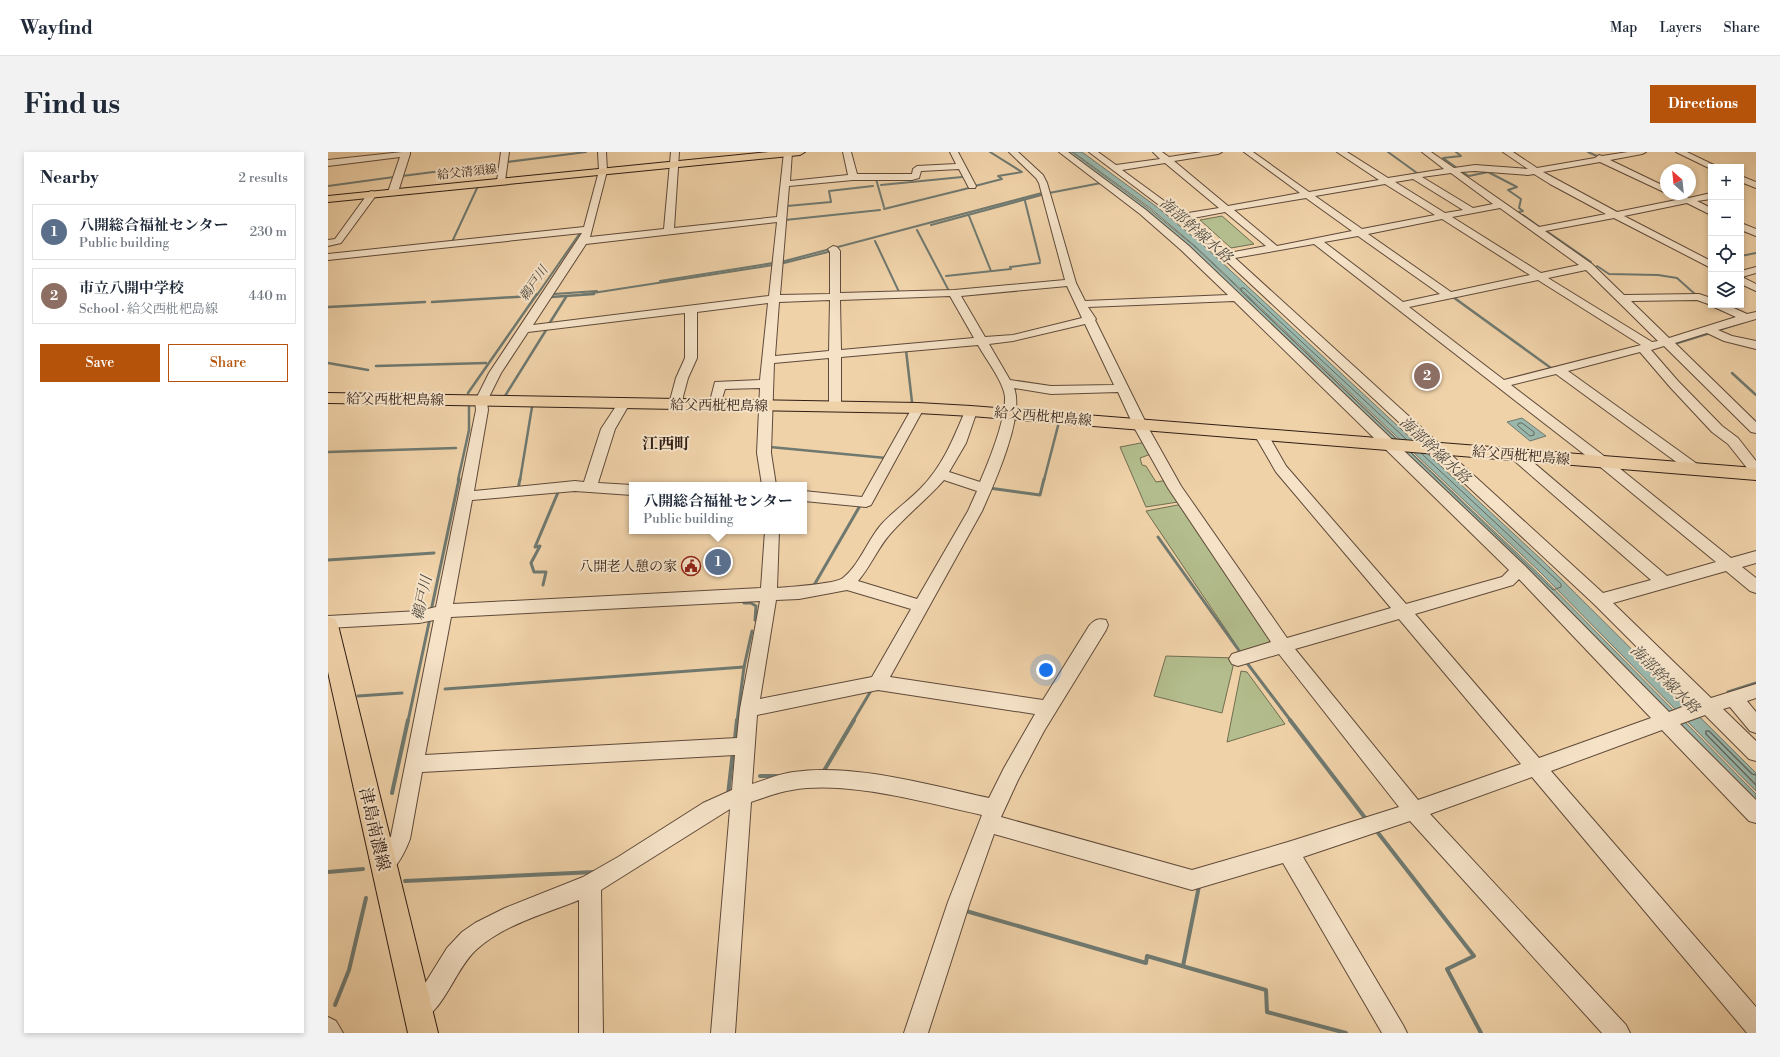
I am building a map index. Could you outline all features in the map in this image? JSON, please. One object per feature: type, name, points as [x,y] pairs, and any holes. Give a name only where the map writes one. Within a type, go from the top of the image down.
[{"type":"main road","name":"給父清須線","points":[[328,199],[800,152]]},
{"type":"main road","name":"給父西枇杷島線","points":[[328,398],[918,408],[1009,413],[1756,474]]},
{"type":"main road","name":"津島南濃線","points":[[328,625],[420,1021]]},
{"type":"street","points":[[328,156],[333,152]]},
{"type":"street","points":[[501,181],[505,152]]},
{"type":"street","points":[[383,866],[400,839],[415,764],[434,613],[467,496],[482,410],[481,400],[495,373],[583,241],[603,171],[602,152]]},
{"type":"street","points":[[675,152],[678,164]]},
{"type":"street","points":[[669,232],[680,152]]},
{"type":"street","points":[[847,152],[853,177]]},
{"type":"street","points":[[954,152],[972,186]]},
{"type":"street","points":[[1013,152],[1040,178],[1043,183],[1071,283],[1090,319],[1141,424],[1142,429],[1175,488],[1283,646],[1414,811],[1618,1033]]},
{"type":"street","points":[[1063,152],[1161,227],[1393,445],[1669,720],[1756,814]]},
{"type":"street","points":[[1093,152],[1181,216],[1226,257],[1262,294],[1429,448],[1600,600],[1702,708],[1756,753]]},
{"type":"street","points":[[1157,152],[1274,248]]},
{"type":"street","points":[[1116,168],[1218,152]]},
{"type":"street","points":[[1248,152],[1451,296]]},
{"type":"street","points":[[1253,152],[1309,194]]},
{"type":"street","points":[[1341,152],[1647,347],[1690,401],[1717,429],[1733,441],[1756,470]]},
{"type":"street","points":[[1426,152],[1588,266],[1756,428]]},
{"type":"street","points":[[1507,152],[1553,182],[1708,263]]},
{"type":"street","points":[[1586,152],[1660,186]]},
{"type":"street","points":[[1591,152],[1603,159]]},
{"type":"street","points":[[1181,216],[1414,176],[1487,168],[1522,172],[1536,171],[1642,152]]},
{"type":"street","points":[[1680,152],[1708,164]]},
{"type":"street","points":[[328,163],[406,153],[393,192]]},
{"type":"street","points":[[769,482],[764,453],[766,384],[788,153]]},
{"type":"street","points":[[784,184],[853,177],[912,177],[916,176],[917,169],[962,166]]},
{"type":"street","points":[[1414,176],[1472,211]]},
{"type":"street","points":[[1748,180],[1756,186]]},
{"type":"street","points":[[1744,189],[1756,186]]},
{"type":"street","points":[[328,243],[338,242],[372,194]]},
{"type":"street","points":[[1696,199],[1708,197]]},
{"type":"street","points":[[1537,230],[1689,200],[1708,209]]},
{"type":"street","points":[[1226,257],[1275,249],[1501,205]]},
{"type":"street","points":[[583,241],[782,219]]},
{"type":"street","points":[[1744,226],[1756,232]]},
{"type":"street","points":[[328,258],[587,230]]},
{"type":"street","points":[[1316,241],[1603,462],[1756,587]]},
{"type":"street","points":[[833,249],[835,252],[835,407]]},
{"type":"street","points":[[1401,306],[1588,266]]},
{"type":"street","points":[[1744,273],[1756,270]]},
{"type":"street","points":[[1744,282],[1756,288]]},
{"type":"street","points":[[524,329],[773,299],[932,293],[954,294],[1071,283]]},
{"type":"street","points":[[878,683],[920,606],[975,511],[1000,450],[1009,413],[1011,396],[1006,383],[954,294]]},
{"type":"street","points":[[1082,304],[1238,298],[1262,294]]},
{"type":"street","points":[[1622,298],[1699,297],[1708,301]]},
{"type":"street","points":[[1727,308],[1751,316]]},
{"type":"street","points":[[675,404],[682,378],[691,358],[691,309]]},
{"type":"street","points":[[1502,384],[1667,342],[1751,316]]},
{"type":"street","points":[[769,360],[1012,338],[1090,319]]},
{"type":"street","points":[[1709,330],[1724,338],[1756,345]]},
{"type":"street","points":[[1559,370],[1695,469]]},
{"type":"street","points":[[1006,383],[1051,390],[1123,388]]},
{"type":"street","points":[[715,405],[719,385],[766,384]]},
{"type":"street","points":[[587,487],[592,482],[608,429],[624,403]]},
{"type":"street","points":[[807,496],[866,502],[918,408]]},
{"type":"street","points":[[847,584],[862,566],[885,530],[942,474],[959,443],[971,411]]},
{"type":"street","points":[[1260,434],[1281,469],[1401,612],[1756,1025]]},
{"type":"street","points":[[1515,454],[1664,582]]},
{"type":"street","points":[[942,474],[985,489]]},
{"type":"street","points":[[467,496],[575,486],[629,490]]},
{"type":"street","points":[[723,1033],[745,746],[749,709],[769,594],[772,534]]},
{"type":"street","points":[[1600,600],[1756,557]]},
{"type":"street","points":[[1238,659],[1525,575]]},
{"type":"street","points":[[328,622],[434,613],[799,593],[847,584],[920,606]]},
{"type":"street","points":[[916,1033],[955,914],[992,816],[1019,759],[1047,708],[1094,631],[1100,625]]},
{"type":"street","points":[[749,709],[878,683],[1047,708]]},
{"type":"street","points":[[420,1021],[427,1001],[454,955],[470,940],[493,925],[590,884],[626,864],[728,800],[741,798],[784,783],[814,780],[861,783],[921,793],[1192,880],[1288,852],[1414,811],[1702,708],[1756,691]]},
{"type":"street","points":[[1733,698],[1756,725]]},
{"type":"street","points":[[415,764],[745,746]]},
{"type":"street","points":[[1288,852],[1395,1033]]},
{"type":"street","points":[[590,884],[591,1033]]},
{"type":"street","points":[[328,1029],[331,1033]]},
{"type":"green space","points":[[1222,216],[1254,244],[1231,248],[1200,220]]},
{"type":"green space","points":[[1146,442],[1151,454],[1140,458],[1142,465],[1146,466],[1156,482],[1168,480],[1178,502],[1146,507],[1120,447]]},
{"type":"green space","points":[[1183,504],[1277,641],[1243,655],[1146,511]]},
{"type":"green space","points":[[1166,656],[1235,658],[1222,713],[1154,696]]},
{"type":"green space","points":[[1241,671],[1247,672],[1285,724],[1227,742]]},
{"type":"water","points":[[1067,152],[1072,152],[1149,209],[1194,246],[1537,572],[1756,794],[1756,805],[1190,247],[1159,221]]},
{"type":"water","points":[[1073,152],[1082,152],[1157,207],[1202,244],[1543,561],[1756,773],[1756,791],[1539,571],[1195,246],[1150,208]]},
{"type":"water","points":[[1522,418],[1546,436],[1530,441],[1507,422]]},
{"type":"waterway","points":[[507,162],[586,152]]},
{"type":"waterway","points":[[975,186],[1002,179],[998,176],[1022,172],[990,152]]},
{"type":"waterway","points":[[1388,152],[1417,173],[1414,174]]},
{"type":"waterway","points":[[1456,152],[1461,156],[1443,158],[1457,168]]},
{"type":"waterway","points":[[1588,152],[1599,157]]},
{"type":"waterway","points":[[402,176],[496,164]]},
{"type":"waterway","points":[[1462,172],[1469,176],[1488,172],[1517,187],[1508,190],[1521,199],[1519,208],[1523,211],[1519,212]]},
{"type":"waterway","points":[[328,186],[394,177]]},
{"type":"waterway","points":[[881,185],[962,177]]},
{"type":"waterway","points":[[876,179],[884,207]]},
{"type":"waterway","points":[[1049,193],[1101,183]]},
{"type":"waterway","points":[[452,242],[478,186]]},
{"type":"waterway","points":[[787,206],[831,202],[829,191],[873,186]]},
{"type":"waterway","points":[[884,209],[969,188]]},
{"type":"waterway","points":[[781,262],[1042,193]]},
{"type":"waterway","points":[[931,225],[1045,194]]},
{"type":"waterway","points":[[1025,201],[1040,261]]},
{"type":"waterway","points":[[785,220],[880,210]]},
{"type":"waterway","points":[[1523,215],[1541,228]]},
{"type":"waterway","points":[[969,216],[991,271]]},
{"type":"waterway","points":[[917,230],[949,291],[947,291]]},
{"type":"waterway","points":[[1545,230],[1591,262]]},
{"type":"waterway","name":"鵜戸川","points":[[537,295],[580,233]]},
{"type":"waterway","points":[[875,241],[900,294]]},
{"type":"waterway","points":[[780,264],[832,251]]},
{"type":"waterway","points":[[1744,255],[1756,253]]},
{"type":"waterway","points":[[660,281],[773,263]]},
{"type":"waterway","points":[[946,276],[1011,269],[1010,267],[1040,263]]},
{"type":"waterway","points":[[580,295],[773,265]]},
{"type":"waterway","points":[[1597,266],[1609,274],[1658,275],[1677,278],[1696,295],[1695,294]]},
{"type":"waterway","points":[[554,294],[597,291]]},
{"type":"waterway","name":"鵜戸川","points":[[468,393],[537,294]]},
{"type":"waterway","points":[[580,295],[594,294]]},
{"type":"waterway","points":[[551,297],[580,295]]},
{"type":"waterway","points":[[432,302],[531,296]]},
{"type":"waterway","points":[[549,324],[566,297]]},
{"type":"waterway","points":[[1453,297],[1551,368]]},
{"type":"waterway","points":[[328,307],[425,302]]},
{"type":"waterway","points":[[1715,331],[1744,322]]},
{"type":"waterway","points":[[508,396],[505,396],[548,327]]},
{"type":"waterway","points":[[1674,344],[1710,333]]},
{"type":"waterway","points":[[903,350],[906,350],[912,402]]},
{"type":"waterway","points":[[328,363],[368,370]]},
{"type":"waterway","points":[[376,366],[486,363]]},
{"type":"waterway","points":[[1732,373],[1756,395]]},
{"type":"waterway","name":"鵜戸川","points":[[458,480],[469,430],[469,407]]},
{"type":"waterway","points":[[520,480],[532,407]]},
{"type":"waterway","points":[[1044,480],[1059,422]]},
{"type":"waterway","points":[[770,447],[886,458]]},
{"type":"waterway","points":[[328,452],[456,448]]},
{"type":"waterway","name":"鵜戸川","points":[[431,611],[459,479]]},
{"type":"waterway","points":[[518,489],[520,479]]},
{"type":"waterway","points":[[989,488],[1040,495],[1044,479]]},
{"type":"waterway","points":[[543,585],[546,572],[534,572],[531,563],[540,546],[535,547],[559,490]]},
{"type":"waterway","points":[[813,587],[861,504]]},
{"type":"waterway","points":[[1158,537],[1240,652]]},
{"type":"waterway","points":[[328,560],[434,553]]},
{"type":"waterway","points":[[743,600],[744,603],[751,603],[756,606],[755,620]]},
{"type":"waterway","name":"鵜戸川","points":[[408,721],[430,618]]},
{"type":"waterway","points":[[744,667],[752,631]]},
{"type":"waterway","points":[[1247,663],[1291,721]]},
{"type":"waterway","points":[[445,689],[744,667]]},
{"type":"waterway","points":[[737,721],[744,667]]},
{"type":"waterway","points":[[1728,692],[1756,683]]},
{"type":"waterway","points":[[853,721],[872,689]]},
{"type":"waterway","points":[[358,696],[402,693]]},
{"type":"waterway","name":"鵜戸川","points":[[392,793],[408,720]]},
{"type":"waterway","points":[[735,739],[737,720]]},
{"type":"waterway","points":[[822,774],[854,720]]},
{"type":"waterway","points":[[1290,720],[1366,819]]},
{"type":"waterway","points":[[728,795],[733,751]]},
{"type":"waterway","points":[[760,776],[778,776]]},
{"type":"waterway","points":[[1375,829],[1474,956],[1447,969],[1481,1033]]},
{"type":"waterway","points":[[328,872],[363,869]]},
{"type":"waterway","points":[[405,881],[595,872]]},
{"type":"waterway","points":[[1183,966],[1199,886]]},
{"type":"waterway","name":"鵜戸川","points":[[335,1005],[349,970],[366,898]]},
{"type":"waterway","points":[[966,911],[1146,963],[1147,956],[1266,990],[1267,1012],[1346,1033]]},
{"type":"place","name":"市立八開中学校","points":[[1427,376]]},
{"type":"place","name":"八開総合福祉センター","points":[[718,562]]},
{"type":"place","name":"八開老人憩の家","points":[[691,566]]},
{"type":"district","name":"江西町","points":[[666,443]]},
{"type":"water label","name":"海部幹線水路","points":[[1196,230]]},
{"type":"water label","name":"海部幹線水路","points":[[1435,450]]},
{"type":"water label","name":"海部幹線水路","points":[[1665,679]]}]
